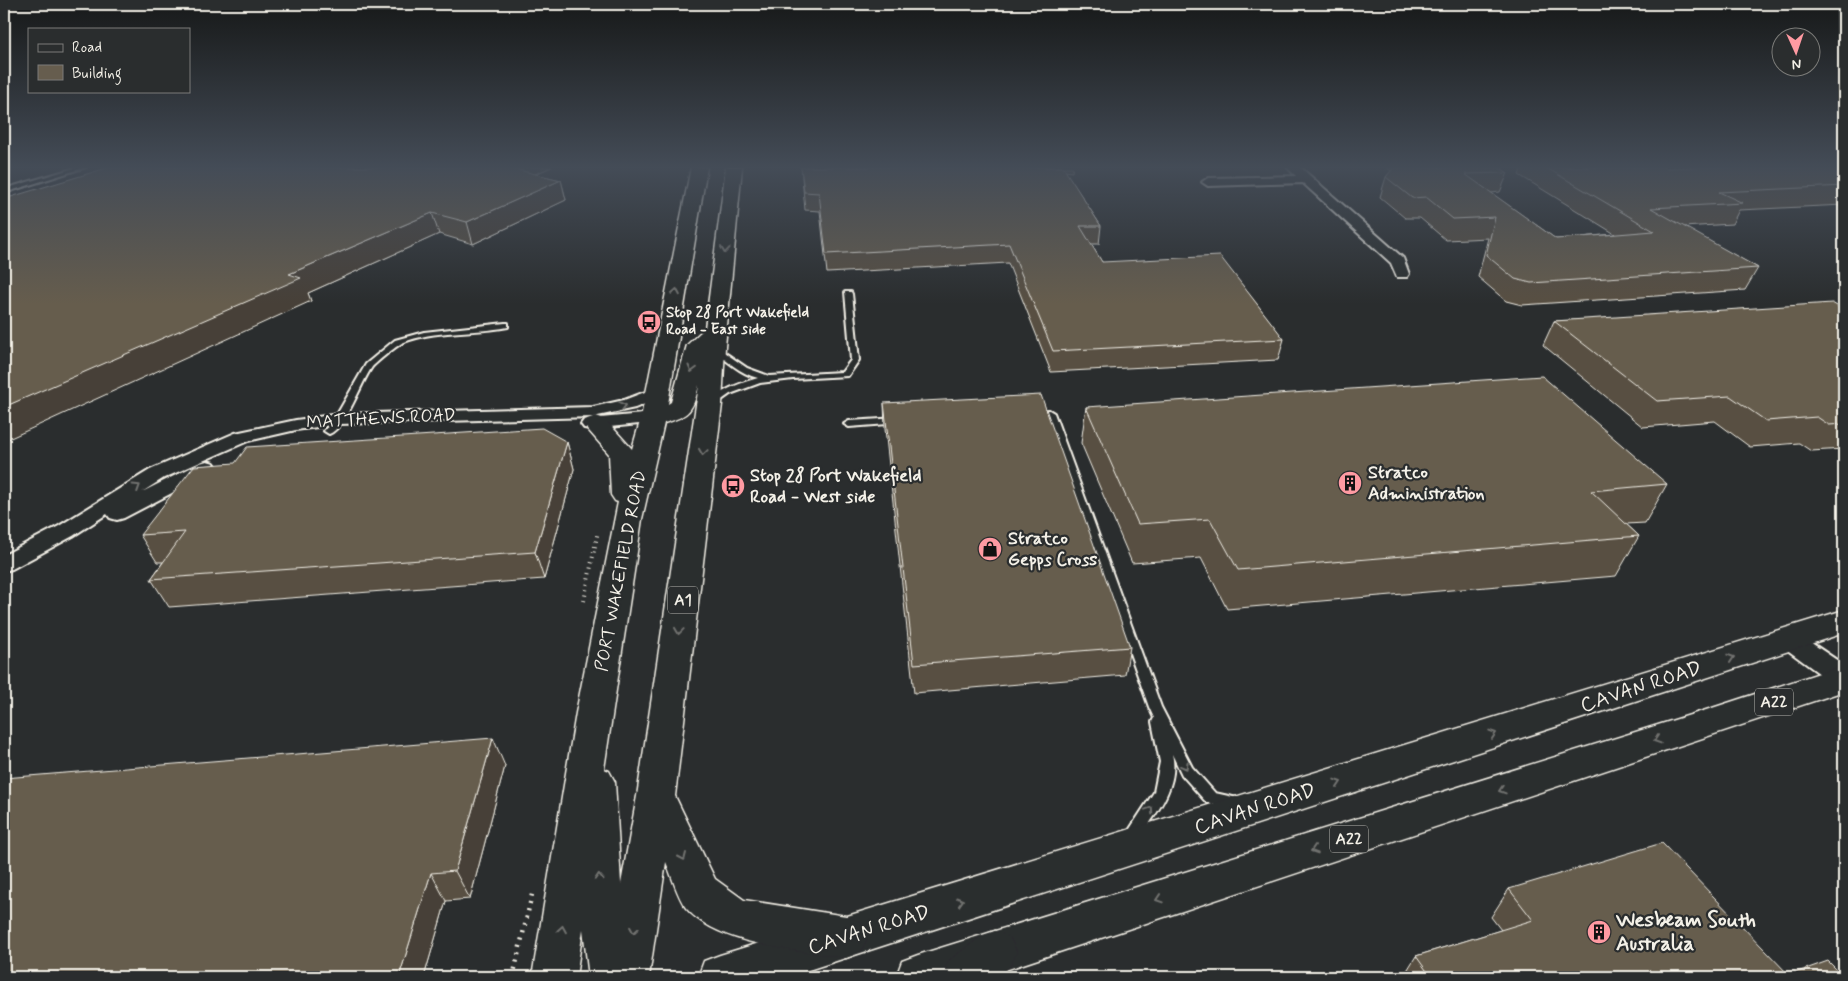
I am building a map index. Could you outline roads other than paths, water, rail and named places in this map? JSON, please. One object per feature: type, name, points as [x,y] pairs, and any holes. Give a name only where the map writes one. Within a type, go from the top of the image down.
[{"type":"main road","name":"PORT WAKEFIELD ROAD","points":[[554,977],[594,713],[628,519],[653,418],[691,213]]},
{"type":"main road","name":"A1","points":[[627,977],[656,796],[710,404],[715,338],[729,213]]},
{"type":"main road","points":[[653,418],[669,414],[682,406],[698,345],[715,338]]},
{"type":"main road","points":[[596,424],[616,446],[623,458],[623,480],[628,519]]},
{"type":"main road","name":"CAVAN ROAD","points":[[720,977],[1260,808],[1790,640],[1844,621]]},
{"type":"main road","name":"A22","points":[[980,964],[1844,678]]},
{"type":"main road","points":[[594,713],[599,880],[610,977]]},
{"type":"main road","points":[[656,796],[700,893],[712,904],[726,914],[742,920],[846,937]]},
{"type":"main road","points":[[918,977],[980,964]]},
{"type":"street","points":[[1344,213],[1398,261],[1402,274]]},
{"type":"street","name":"MATTHEWS ROAD","points":[[4,564],[66,531],[115,514],[204,468],[251,448],[334,425],[592,412],[629,404],[658,392]]},
{"type":"street","name":"MATTHEWS ROAD","points":[[334,425],[380,428],[596,424],[653,418]]},
{"type":"street","points":[[1790,640],[1844,678]]},
{"type":"lane","points":[[710,404],[730,389],[749,382],[774,378],[845,374],[855,360],[848,294]]},
{"type":"lane","points":[[334,425],[369,366],[398,342],[424,334],[505,325]]},
{"type":"lane","points":[[715,338],[726,355],[740,369],[759,376],[774,378]]},
{"type":"lane","points":[[1020,414],[1049,413],[1155,707],[1187,771],[1210,798],[1260,808]]},
{"type":"lane","points":[[849,424],[906,421]]},
{"type":"lane","points":[[1123,851],[1161,794],[1167,762],[1155,707]]},
{"type":"place","name":"Stop 28 Port Wakefield Road - East side","points":[[649,322]]},
{"type":"place","name":"Stratco Administration","points":[[1350,483]]},
{"type":"place","name":"Stop 28 Port Wakefield Road - West side","points":[[733,486]]},
{"type":"place","name":"Stratco Gepps Cross","points":[[990,549]]},
{"type":"place","name":"Wesbeam South Australia","points":[[1599,932]]}]
